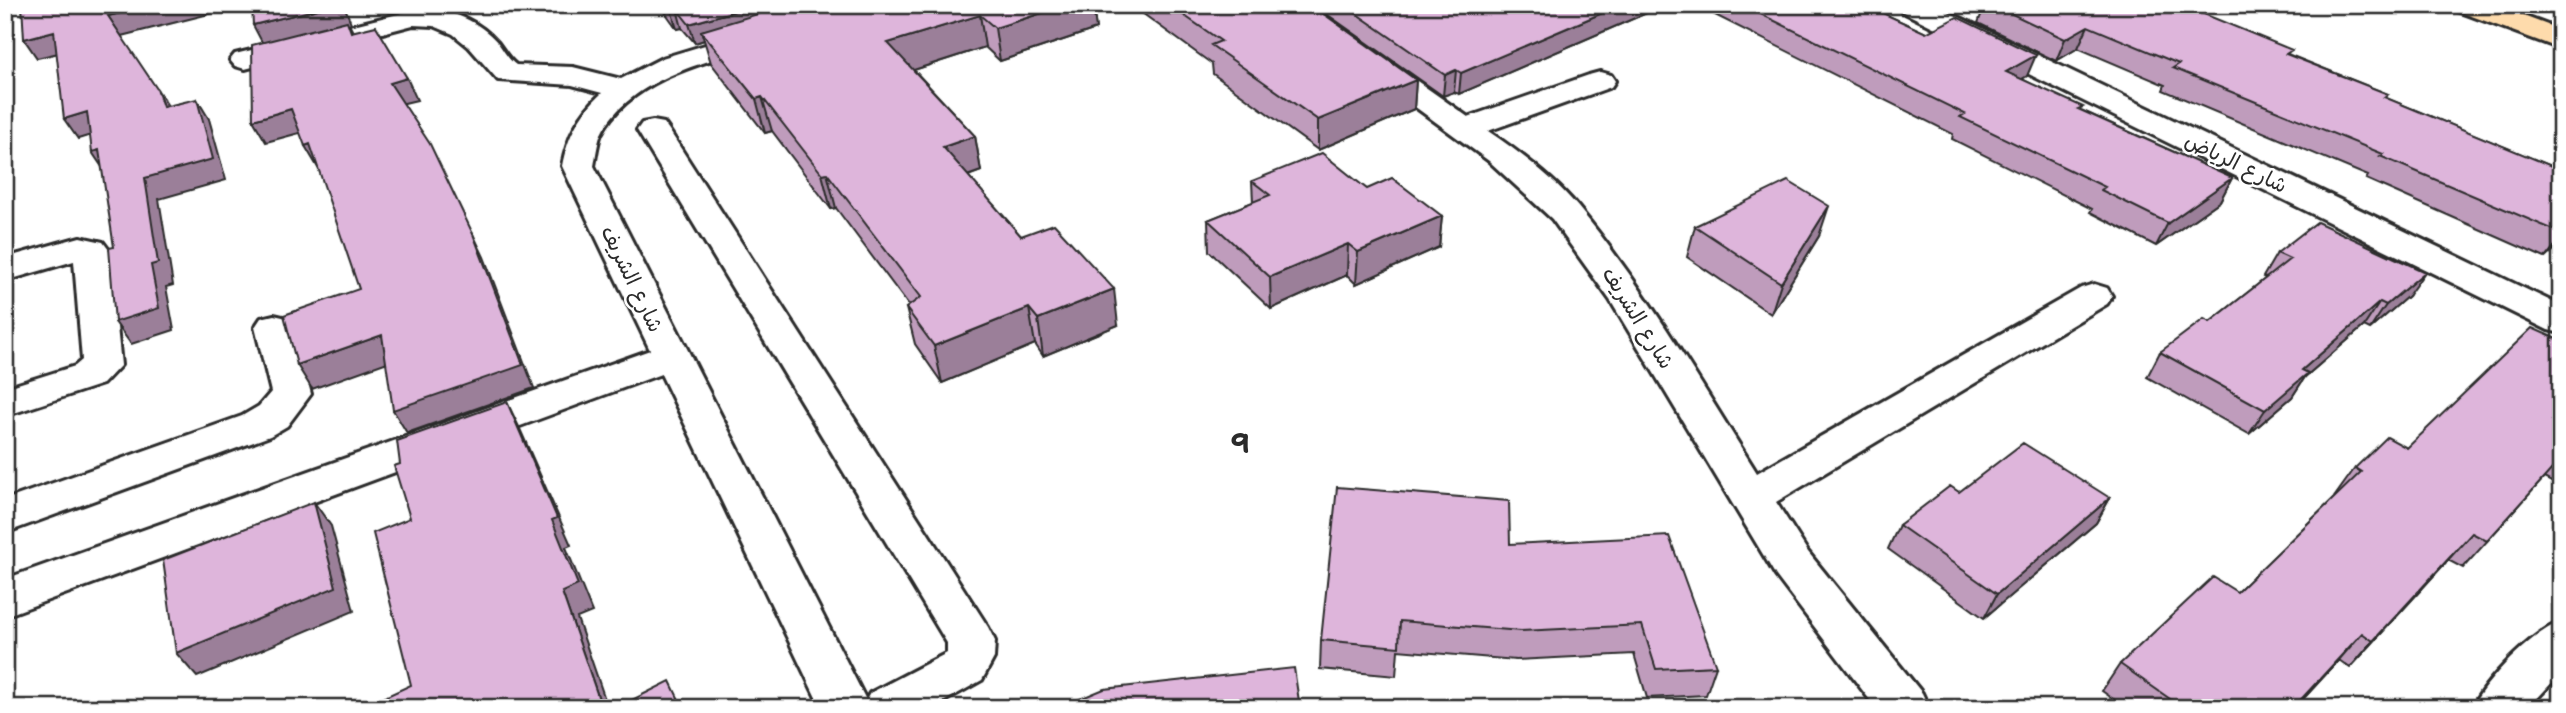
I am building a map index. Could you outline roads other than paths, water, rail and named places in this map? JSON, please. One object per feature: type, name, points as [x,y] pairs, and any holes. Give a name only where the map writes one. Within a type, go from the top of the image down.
[{"type":"main road","points":[[2468,5],[2561,40]]},
{"type":"street","name":"شارع الشريف","points":[[1290,5],[1466,128],[1533,181],[1586,240],[1625,295],[1792,564],[1905,708]]},
{"type":"street","name":"شارع الرياض","points":[[1911,5],[2561,321]]},
{"type":"street","points":[[245,60],[412,17],[433,16],[469,33],[489,52],[501,69],[509,74],[573,76],[626,90]]},
{"type":"street","name":"شارع الشريف","points":[[786,30],[696,56],[626,90],[596,116],[586,131],[579,149],[578,166],[845,708]]},
{"type":"street","points":[[1466,128],[1600,80]]},
{"type":"street","points":[[653,130],[971,641],[970,658],[965,666],[887,708]]},
{"type":"street","points":[[5,270],[80,248],[91,250],[102,365],[89,375],[5,402]]},
{"type":"street","points":[[1750,497],[2094,296]]},
{"type":"street","points":[[5,517],[256,426],[273,416],[291,394],[274,327]]},
{"type":"street","points":[[5,598],[671,356]]},
{"type":"street","points":[[2496,708],[2561,642]]},
{"type":"district","name":"9","points":[[1240,443]]}]
